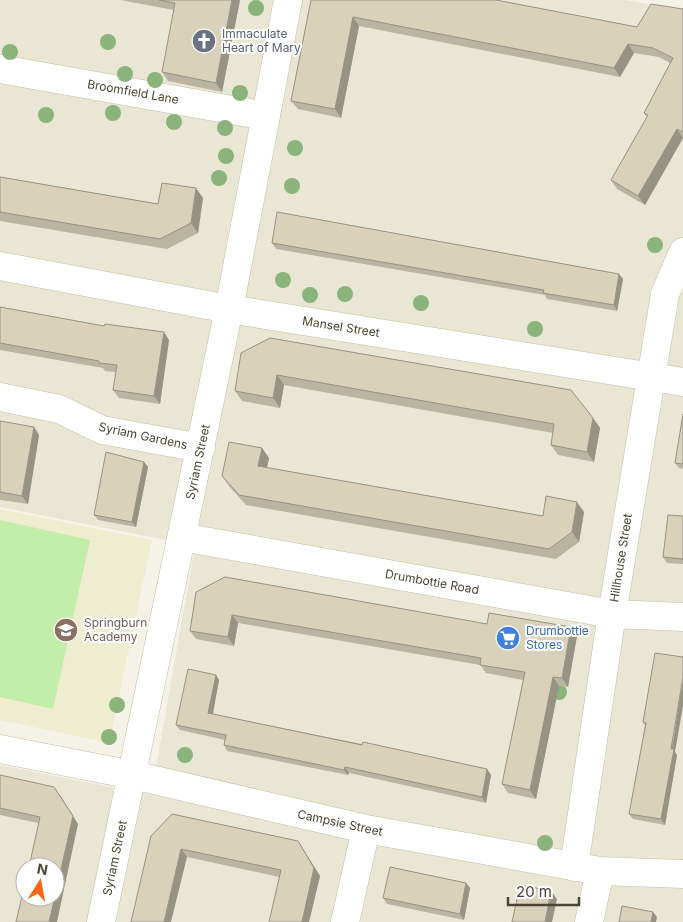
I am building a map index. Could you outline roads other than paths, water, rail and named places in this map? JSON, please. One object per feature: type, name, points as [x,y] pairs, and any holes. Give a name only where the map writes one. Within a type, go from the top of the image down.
[{"type":"street","name":"Syriam Street","points":[[101,922],[201,448],[288,0]]},
{"type":"street","name":"Broomfield Lane","points":[[0,69],[266,116]]},
{"type":"street","name":"Hillhouse Street","points":[[589,922],[587,869],[612,614],[665,294],[683,252]]},
{"type":"street","name":"Mansel Street","points":[[0,266],[229,309],[683,382]]},
{"type":"street","name":"Syriam Gardens","points":[[0,398],[59,409],[102,430],[201,448]]},
{"type":"street","name":"Drumbottie Road","points":[[182,537],[612,614],[683,617]]},
{"type":"street","name":"Campsie Street","points":[[0,749],[133,775],[366,829],[587,869],[683,874]]},
{"type":"street","points":[[345,922],[366,829]]},
{"type":"place","name":"Immaculate Heart of Mary","points":[[204,41]]},
{"type":"place","name":"Springburn Academy","points":[[66,630]]},
{"type":"place","name":"Drumbottie Stores","points":[[508,638]]}]
